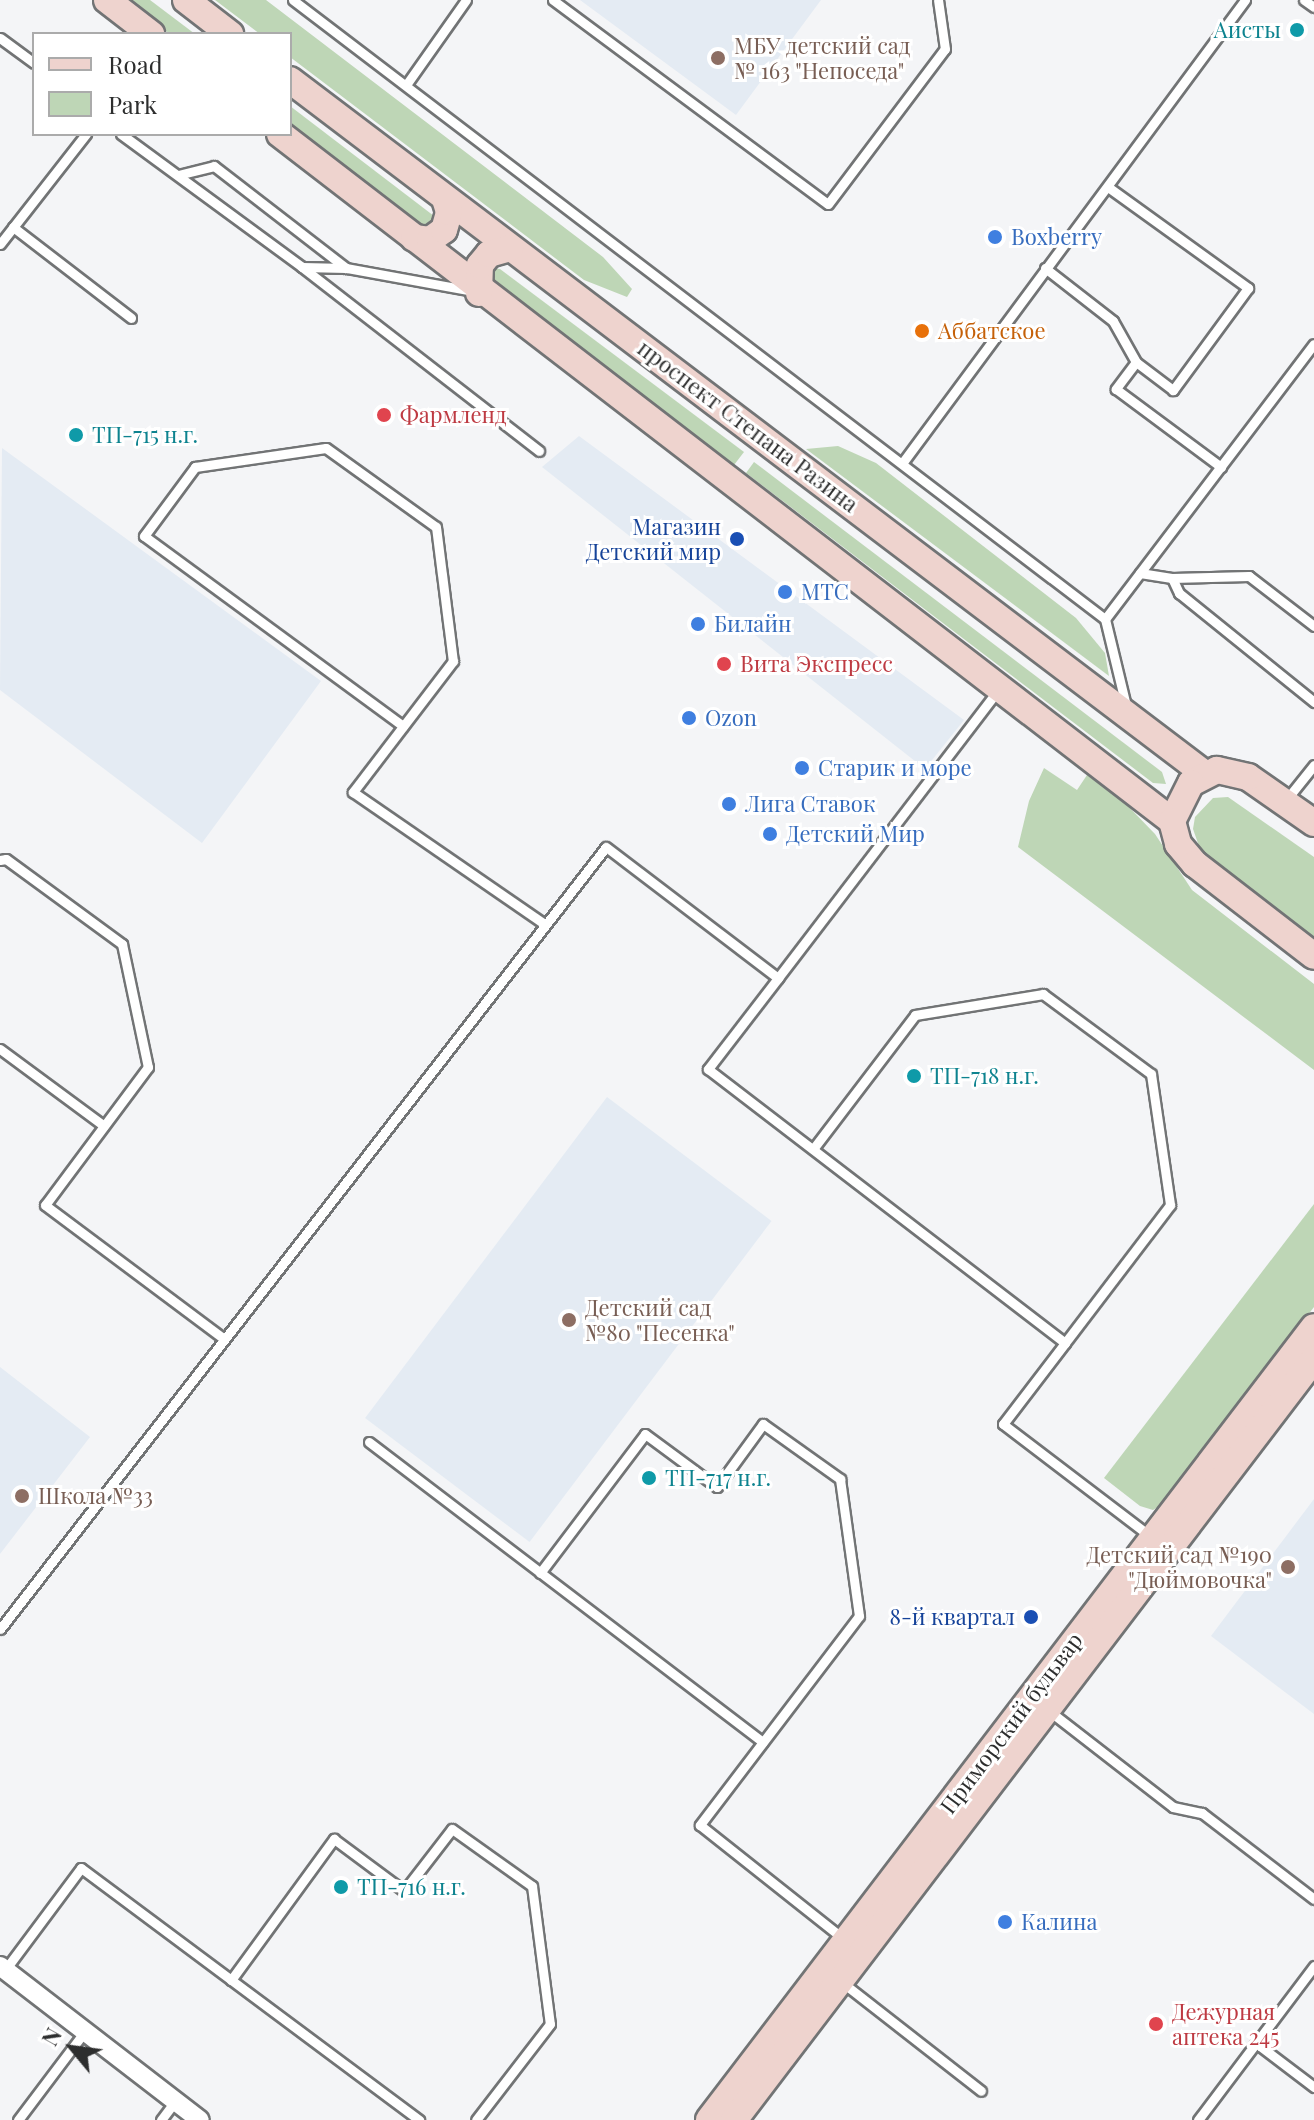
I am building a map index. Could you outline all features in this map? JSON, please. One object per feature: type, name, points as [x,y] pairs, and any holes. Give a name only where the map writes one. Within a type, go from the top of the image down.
[{"type":"main road","points":[[107,0],[148,32]]},
{"type":"main road","points":[[186,0],[227,32]]},
{"type":"main road","name":"проспект Степана Разина","points":[[292,82],[1205,774]]},
{"type":"main road","points":[[283,136],[479,293],[1172,821]]},
{"type":"main road","points":[[414,238],[430,240],[444,230],[449,212],[445,199]]},
{"type":"main road","points":[[479,293],[480,265],[489,254],[510,248]]},
{"type":"main road","points":[[1314,823],[1232,771],[1205,774],[1184,793],[1172,821],[1178,844],[1195,864],[1314,956]]},
{"type":"main road","name":"Приморский бульвар","points":[[709,2120],[1314,1327]]},
{"type":"main road","points":[[734,2120],[1314,1359]]},
{"type":"street","points":[[2,1968],[200,2120]]},
{"type":"lane","points":[[293,0],[1105,619],[1129,717]]},
{"type":"lane","points":[[406,85],[466,0]]},
{"type":"lane","points":[[553,0],[828,204],[945,49],[938,0]]},
{"type":"lane","points":[[903,462],[1245,0]]},
{"type":"lane","points":[[1304,0],[1314,7]]},
{"type":"lane","points":[[0,38],[32,62]]},
{"type":"lane","points":[[0,244],[84,136]]},
{"type":"lane","points":[[124,136],[302,267],[539,451]]},
{"type":"lane","points":[[178,175],[214,166],[346,268]]},
{"type":"lane","points":[[1045,268],[1113,321],[1136,362],[1173,390],[1248,288],[1108,187]]},
{"type":"lane","points":[[13,227],[131,318]]},
{"type":"lane","points":[[302,267],[346,268],[479,293]]},
{"type":"lane","points":[[1105,619],[1314,344]]},
{"type":"lane","points":[[1136,362],[1116,389],[1221,467]]},
{"type":"lane","points":[[403,726],[144,536],[195,467],[326,448],[436,527],[453,661],[353,792],[544,924]]},
{"type":"lane","points":[[1140,573],[1172,578],[1249,576],[1314,626]]},
{"type":"lane","points":[[1172,578],[1179,593],[1314,702]]},
{"type":"lane","points":[[998,690],[708,1069],[1065,1343]]},
{"type":"lane","points":[[1285,802],[1314,765]]},
{"type":"lane","points":[[0,1629],[606,847],[778,978]]},
{"type":"lane","points":[[0,860],[6,859],[122,944],[148,1067],[45,1205],[223,1338]]},
{"type":"lane","points":[[813,1149],[915,1015],[1043,994],[1151,1074],[1170,1205],[1003,1424],[1153,1538]]},
{"type":"lane","points":[[0,1049],[104,1126]]},
{"type":"lane","points":[[540,1573],[645,1434],[717,1487],[763,1424],[840,1479],[859,1616],[700,1825],[845,1940]]},
{"type":"lane","points":[[369,1442],[763,1742]]},
{"type":"lane","points":[[1047,1709],[1173,1807],[1202,1813],[1314,1899]]},
{"type":"lane","points":[[231,1980],[334,1839],[404,1891],[452,1829],[532,1886],[550,2024],[476,2120]]},
{"type":"lane","points":[[2,1968],[81,1868],[419,2120]]},
{"type":"lane","points":[[1198,2120],[1314,1966]]},
{"type":"lane","points":[[840,1981],[981,2091]]},
{"type":"lane","points":[[18,2120],[85,2031]]},
{"type":"lane","points":[[1256,2043],[1314,2087]]},
{"type":"lane","points":[[161,2120],[176,2100]]},
{"type":"shaded area","name":"МБУ детский сад № 163 \"Непоседа\"","points":[[580,0],[821,0],[736,115]]},
{"type":"shaded area","points":[[579,436],[964,720],[925,769],[542,467]]},
{"type":"shaded area","points":[[2,448],[321,681],[202,843],[0,690]]},
{"type":"shaded area","name":"Детский сад №80 \"Песенка\"","points":[[607,1097],[772,1221],[530,1542],[365,1418]]},
{"type":"shaded area","name":"Школа №33","points":[[0,1367],[90,1437],[0,1554]]},
{"type":"shaded area","name":"Детский сад №190 \"Дюймовочка\"","points":[[1314,1499],[1314,1714],[1211,1636]]},
{"type":"green space","points":[[125,0],[150,0],[192,32],[167,32]]},
{"type":"green space","points":[[215,0],[266,0],[603,257],[632,289],[627,297],[584,280],[292,59],[292,32],[257,32]]},
{"type":"green space","points":[[292,108],[434,216],[437,221],[425,228],[292,127]]},
{"type":"green space","points":[[489,268],[500,269],[744,452],[734,465],[490,282]]},
{"type":"green space","points":[[838,446],[876,463],[1076,618],[1105,653],[1109,676],[806,449]]},
{"type":"green space","points":[[754,462],[1162,772],[1166,784],[1153,783],[746,473]]},
{"type":"green space","points":[[1044,768],[1077,790],[1087,775],[1124,802],[1155,834],[1192,890],[1314,984],[1314,1070],[1018,847],[1029,801]]},
{"type":"green space","points":[[1228,797],[1314,857],[1314,938],[1200,849],[1193,829],[1195,817],[1213,798]]},
{"type":"green space","points":[[1314,1204],[1314,1307],[1164,1503],[1153,1510],[1140,1506],[1104,1478]]},
{"type":"place","name":"Аисты","points":[[1297,30]]},
{"type":"place","name":"МБУ детский сад № 163 \"Непоседа\"","points":[[718,58]]},
{"type":"place","name":"Boxberry","points":[[995,237]]},
{"type":"place","name":"Аббатское","points":[[922,331]]},
{"type":"place","name":"Фармленд","points":[[384,415]]},
{"type":"place","name":"ТП-715 н.г.","points":[[76,435]]},
{"type":"place","name":"Магазин Детский мир","points":[[737,539]]},
{"type":"place","name":"МТС","points":[[785,592]]},
{"type":"place","name":"Билайн","points":[[698,624]]},
{"type":"place","name":"Вита Экспресс","points":[[724,664]]},
{"type":"place","name":"Ozon","points":[[689,718]]},
{"type":"place","name":"Старик и море","points":[[802,768]]},
{"type":"place","name":"Лига Ставок","points":[[729,804]]},
{"type":"place","name":"Детский Мир","points":[[770,834]]},
{"type":"place","name":"ТП-718 н.г.","points":[[914,1076]]},
{"type":"place","name":"Детский сад №80 \"Песенка\"","points":[[569,1320]]},
{"type":"place","name":"ТП-717 н.г.","points":[[649,1478]]},
{"type":"place","name":"Школа №33","points":[[22,1496]]},
{"type":"place","name":"Детский сад №190 \"Дюймовочка\"","points":[[1288,1567]]},
{"type":"place","name":"8-й квартал","points":[[1031,1617]]},
{"type":"place","name":"ТП-716 н.г.","points":[[341,1887]]},
{"type":"place","name":"Калина","points":[[1005,1922]]},
{"type":"place","name":"Дежурная аптека 245","points":[[1156,2024]]}]
